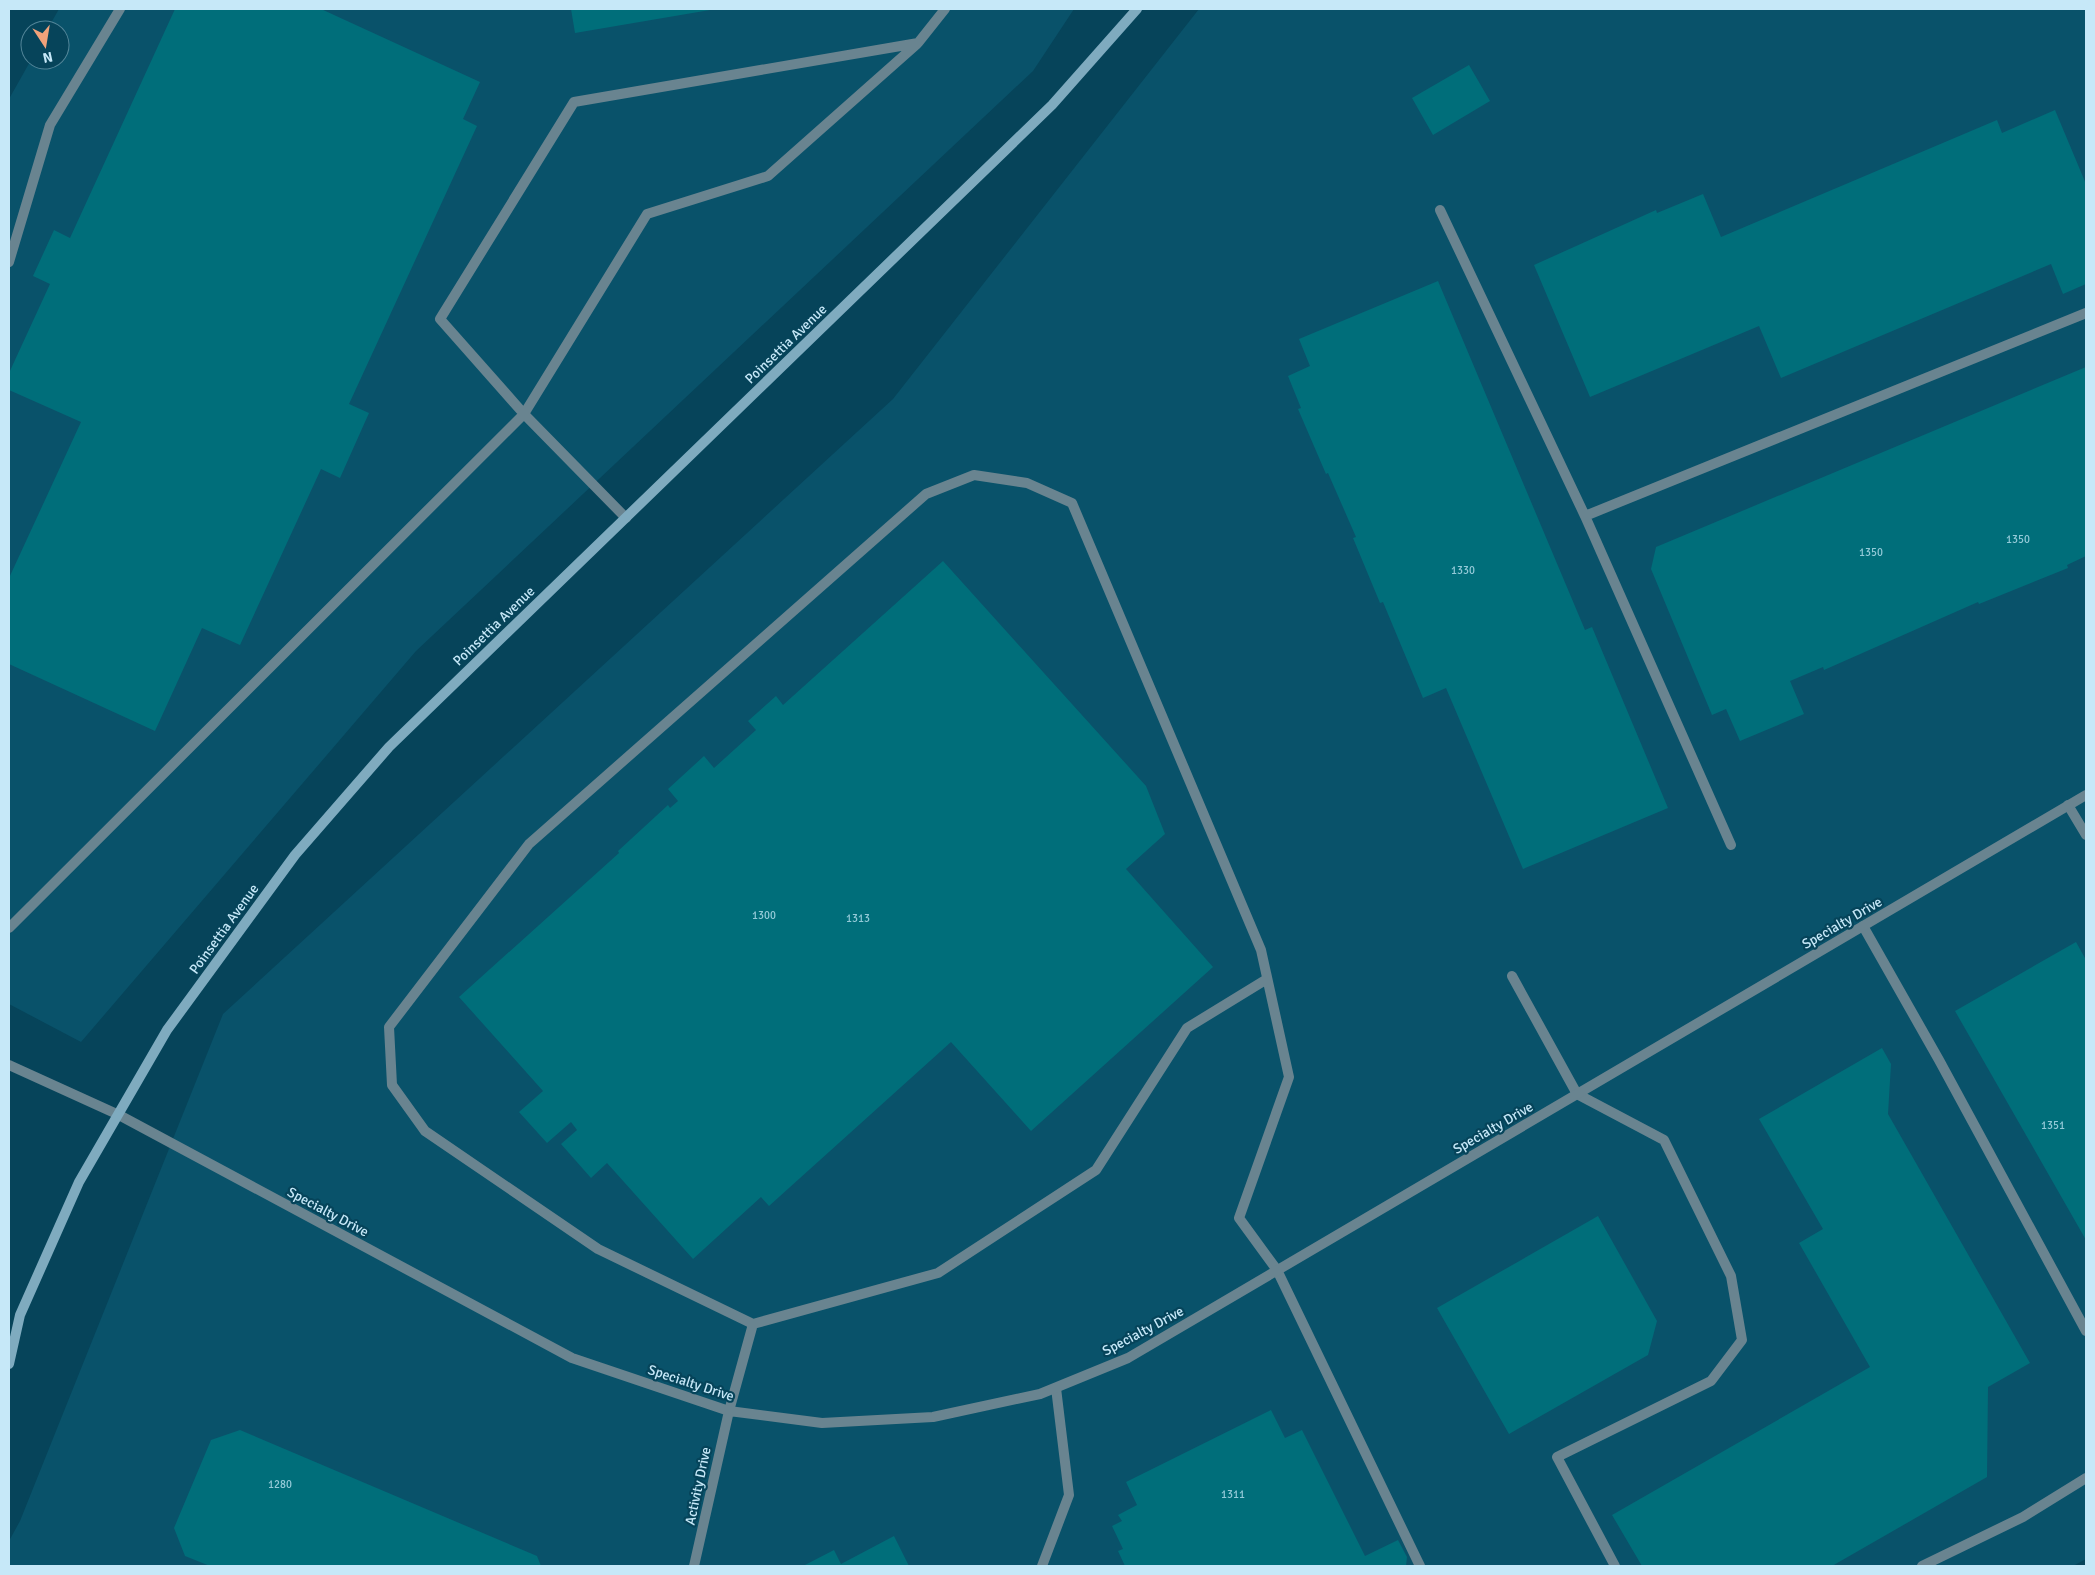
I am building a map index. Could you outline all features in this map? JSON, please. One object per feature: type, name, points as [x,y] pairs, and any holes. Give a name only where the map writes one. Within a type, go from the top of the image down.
[{"type":"main road","name":"Poinsettia Avenue","points":[[9,1364],[20,1315],[79,1182],[167,1030],[295,855],[389,747],[1052,105],[1137,9]]},
{"type":"street","points":[[9,262],[50,125],[120,9]]},
{"type":"street","points":[[9,928],[524,414],[647,214],[768,176],[918,43],[945,9]]},
{"type":"street","points":[[626,518],[524,414],[440,319],[574,102],[918,43]]},
{"type":"street","points":[[1440,210],[1585,516],[1731,844]]},
{"type":"street","points":[[1585,516],[2086,313]]},
{"type":"street","points":[[1267,978],[1187,1028],[1096,1170],[938,1273],[752,1324],[598,1249],[425,1131],[392,1084],[390,1027],[529,844],[926,494],[974,475],[1027,483],[1072,504],[1261,950],[1289,1076],[1239,1218],[1277,1270],[1420,1566]]},
{"type":"street","name":"Specialty Drive","points":[[9,1065],[119,1115],[572,1358],[728,1411],[822,1423],[933,1417],[1040,1394],[1128,1358],[2086,794]]},
{"type":"street","points":[[2068,805],[2086,835]]},
{"type":"street","points":[[1863,926],[1939,1060],[2086,1331]]},
{"type":"street","points":[[1512,976],[1577,1094],[1664,1140],[1731,1276],[1742,1340],[1711,1382],[1556,1457],[1615,1566]]},
{"type":"street","name":"Activity Drive","points":[[694,1566],[728,1411],[752,1324]]},
{"type":"street","points":[[1042,1566],[1069,1495],[1056,1388]]},
{"type":"street","points":[[1922,1566],[2023,1517],[2086,1478]]},
{"type":"shaded area","points":[[59,9],[1074,9],[1033,71],[416,651],[81,1042],[9,1004],[9,99],[25,70],[70,70],[70,20],[53,20]]},
{"type":"shaded area","points":[[1199,9],[2086,9],[2086,1559],[2073,1566],[9,1566],[9,1541],[20,1521],[223,1014],[893,399]]},
{"type":"building","points":[[175,9],[321,9],[480,82],[463,119],[477,126],[349,404],[369,413],[340,478],[321,469],[240,645],[202,628],[155,731],[9,664],[9,578],[81,422],[9,390],[9,373],[50,284],[33,276],[54,230],[70,238]]},
{"type":"building","points":[[571,9],[710,9],[710,10],[575,33]]},
{"type":"building","points":[[1469,65],[1490,101],[1433,135],[1412,98]]},
{"type":"building","points":[[2055,110],[2086,184],[2086,284],[2063,294],[2051,264],[1781,378],[1759,326],[1590,397],[1534,265],[1656,210],[1657,213],[1703,194],[1721,237],[1997,120],[2002,133]]},
{"type":"building","points":[[1438,281],[1585,630],[1592,627],[1668,808],[1523,869],[1446,688],[1423,698],[1383,602],[1380,603],[1353,538],[1356,537],[1298,409],[1301,408],[1288,376],[1310,366],[1299,339]]},
{"type":"building","points":[[2086,367],[2086,556],[2067,565],[2068,568],[1979,604],[1978,602],[1824,670],[1823,667],[1790,681],[1804,714],[1740,741],[1726,709],[1712,715],[1651,569],[1656,547]]},
{"type":"building","points":[[943,561],[1146,786],[1165,834],[1126,869],[1213,967],[1031,1131],[951,1042],[769,1206],[761,1197],[693,1259],[607,1163],[591,1178],[561,1144],[577,1130],[571,1122],[547,1143],[519,1112],[543,1091],[459,997],[619,853],[618,851],[668,805],[670,808],[678,801],[668,789],[704,756],[714,768],[756,730],[748,721],[776,696],[783,705]]},
{"type":"building","points":[[2076,942],[2086,960],[2086,1240],[1955,1011]]},
{"type":"building","points":[[1882,1048],[1891,1064],[1888,1114],[2030,1363],[1988,1387],[1987,1477],[1832,1566],[1642,1566],[1612,1515],[1870,1367],[1799,1243],[1823,1229],[1759,1119]]},
{"type":"building","points":[[1598,1216],[1657,1321],[1648,1355],[1509,1434],[1437,1308]]},
{"type":"building","points":[[1271,1410],[1285,1438],[1302,1430],[1365,1556],[1398,1540],[1407,1557],[1406,1566],[1125,1566],[1118,1551],[1123,1549],[1112,1526],[1122,1521],[1118,1515],[1137,1505],[1126,1482]]},
{"type":"building","points":[[240,1430],[537,1556],[541,1566],[210,1566],[185,1556],[174,1528],[211,1440]]},
{"type":"building","points":[[894,1536],[909,1566],[803,1566],[834,1550],[841,1564]]}]
